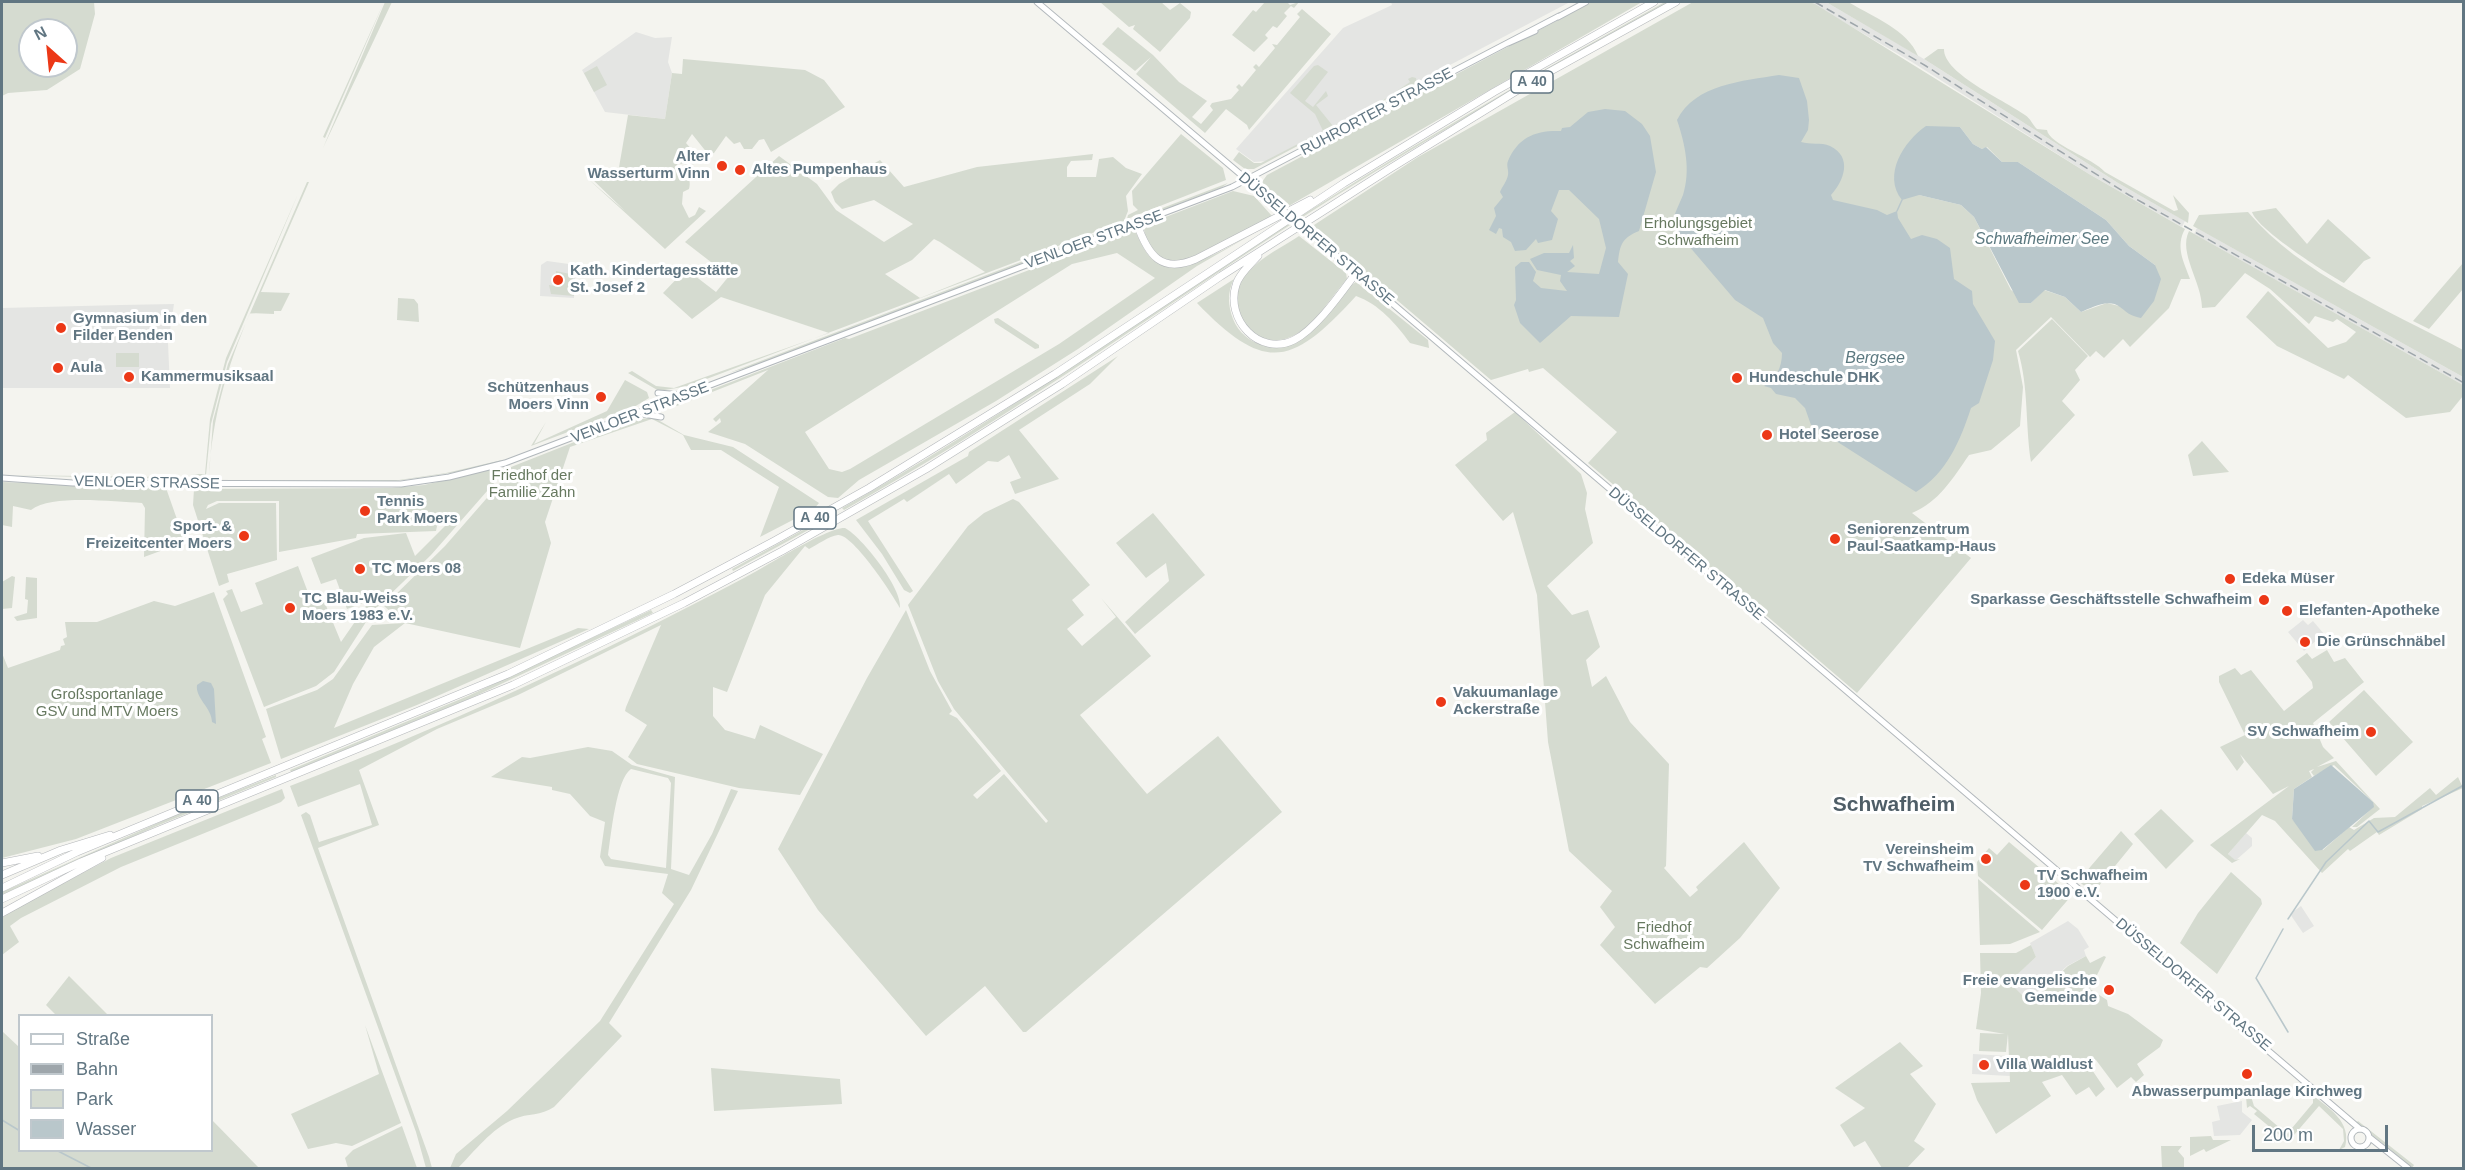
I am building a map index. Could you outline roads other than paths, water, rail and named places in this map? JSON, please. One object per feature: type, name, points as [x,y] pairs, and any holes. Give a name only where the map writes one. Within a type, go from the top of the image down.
[{"type":"highway","name":"A 40","points":[[2,888],[122,833],[508,674],[674,594],[774,541],[869,488],[997,410],[1344,183],[1494,92],[1654,2]]},
{"type":"highway","name":"A 40","points":[[2,899],[143,837],[513,685],[684,603],[782,551],[926,469],[1052,390],[1263,250],[1521,88],[1676,2]]},
{"type":"highway","points":[[1137,224],[1143,242],[1152,254],[1163,262],[1178,265],[1196,259],[1344,183]]},
{"type":"highway","points":[[1263,250],[1240,277],[1233,303],[1242,327],[1265,343],[1284,343],[1301,335],[1356,273]]},
{"type":"highway","points":[[2,875],[61,850],[99,837],[122,833]]},
{"type":"highway","points":[[2,911],[143,837]]},
{"type":"highway","points":[[2,863],[61,850]]},
{"type":"main road","name":"DÜSSELDORFER STRASSE","points":[[1037,2],[2360,1129]]},
{"type":"main road","name":"RUHRORTER STRASSE","points":[[1246,181],[1507,43],[1521,39],[1586,2]]},
{"type":"main road","name":"VENLOER STRASSE","points":[[2,478],[73,483],[401,484],[448,477],[505,463],[1246,181]]},
{"type":"main road","points":[[658,393],[688,394]]},
{"type":"main road","points":[[639,413],[661,417]]},
{"type":"main road","name":"DÜSSELDORFER STRASSE","points":[[2335,1106],[2348,1121],[2352,1133]]},
{"type":"main road","points":[[2386,1149],[2354,1145],[2351,1139],[2352,1133],[2360,1129],[2365,1130],[2369,1137],[2386,1149],[2408,1168]]},
{"type":"main road","points":[[2366,1145],[2369,1137]]},
{"type":"water","name":"Bergsee","points":[[1779,75],[1799,78],[1807,101],[1808,130],[1801,142],[1830,146],[1842,156],[1844,169],[1840,183],[1831,195],[1833,200],[1877,210],[1887,215],[1897,211],[1898,218],[1911,239],[1922,235],[1937,239],[1950,248],[1954,279],[1972,291],[1973,304],[1995,341],[1993,360],[1979,403],[1971,408],[1957,444],[1944,466],[1936,476],[1916,492],[1811,425],[1805,408],[1795,398],[1776,394],[1771,388],[1764,386],[1778,372],[1782,353],[1773,343],[1763,318],[1735,300],[1671,225],[1683,195],[1687,176],[1685,148],[1677,120],[1685,108],[1695,99],[1721,86]]},
{"type":"water","points":[[1605,109],[1625,111],[1642,124],[1650,136],[1656,172],[1639,231],[1625,239],[1620,251],[1618,262],[1628,274],[1619,317],[1571,316],[1540,343],[1520,323],[1514,305],[1516,300],[1515,267],[1521,262],[1529,262],[1536,272],[1533,281],[1541,288],[1567,291],[1560,281],[1561,275],[1537,270],[1530,259],[1544,253],[1569,253],[1573,245],[1574,258],[1570,261],[1575,266],[1567,272],[1599,274],[1606,248],[1599,219],[1569,190],[1559,190],[1551,211],[1558,219],[1552,240],[1538,243],[1536,239],[1526,250],[1515,251],[1511,242],[1503,237],[1502,229],[1499,228],[1496,234],[1489,230],[1496,216],[1494,208],[1503,197],[1500,192],[1507,177],[1508,161],[1517,146],[1536,134],[1561,131],[1562,128],[1570,127],[1588,112]]},
{"type":"water","name":"Schwafheimer See","points":[[1926,126],[1960,127],[1973,144],[1982,149],[1986,147],[2002,162],[2018,162],[2106,220],[2129,246],[2155,265],[2161,279],[2154,301],[2141,318],[2110,303],[2081,312],[2065,297],[2045,290],[2031,303],[2019,303],[1974,217],[1961,205],[1919,195],[1902,200],[1896,190],[1894,180],[1898,159],[1910,140]]},
{"type":"water","points":[[203,681],[211,683],[214,689],[216,724],[212,722],[198,694],[197,685]]},
{"type":"water","points":[[2331,765],[2373,802],[2374,807],[2322,850],[2315,851],[2292,819],[2294,789]]},
{"type":"waterway","points":[[1897,211],[1902,200]]},
{"type":"waterway","points":[[2288,919],[2326,862],[2369,821],[2378,832],[2464,785]]},
{"type":"waterway","points":[[2283,929],[2256,978],[2288,1032]]},
{"type":"waterway","points":[[2,1120],[18,1130]]},
{"type":"waterway","points":[[60,1152],[91,1168]]},
{"type":"railway","points":[[1815,2],[1926,66],[2129,195],[2464,383]]},
{"type":"place","name":"Alter Wasserturm Vinn","points":[[722,166]]},
{"type":"place","name":"Altes Pumpenhaus","points":[[740,170]]},
{"type":"place","name":"Kath. Kindertagesstätte St. Josef 2","points":[[558,280]]},
{"type":"place","name":"Gymnasium in den Filder Benden","points":[[61,328]]},
{"type":"place","name":"Aula","points":[[58,368]]},
{"type":"place","name":"Kammermusiksaal","points":[[129,377]]},
{"type":"place","name":"Hundeschule DHK","points":[[1737,378]]},
{"type":"place","name":"Schützenhaus Moers Vinn","points":[[601,397]]},
{"type":"place","name":"Hotel Seerose","points":[[1767,435]]},
{"type":"place","name":"Tennis Park Moers","points":[[365,511]]},
{"type":"place","name":"Sport- & Freizeitcenter Moers","points":[[244,536]]},
{"type":"place","name":"Seniorenzentrum Paul-Saatkamp-Haus","points":[[1835,539]]},
{"type":"place","name":"TC Moers 08","points":[[360,569]]},
{"type":"place","name":"Edeka Müser","points":[[2230,579]]},
{"type":"place","name":"Sparkasse Geschäftsstelle Schwafheim","points":[[2264,600]]},
{"type":"place","name":"TC Blau-Weiss Moers 1983 e.V.","points":[[290,608]]},
{"type":"place","name":"Elefanten-Apotheke","points":[[2287,611]]},
{"type":"place","name":"Die Grünschnäbel","points":[[2305,642]]},
{"type":"place","name":"Vakuumanlage Ackerstraße","points":[[1441,702]]},
{"type":"place","name":"SV Schwafheim","points":[[2371,732]]},
{"type":"place","name":"Vereinsheim TV Schwafheim","points":[[1986,859]]},
{"type":"place","name":"TV Schwafheim 1900 e.V.","points":[[2025,885]]},
{"type":"place","name":"Freie evangelische Gemeinde","points":[[2109,990]]},
{"type":"place","name":"Villa Waldlust","points":[[1984,1065]]},
{"type":"place","name":"Abwasserpumpanlage Kirchweg","points":[[2247,1074]]},
{"type":"district","name":"Schwafheim","points":[[1894,805]]},
{"type":"park label","name":"Erholungsgebiet Schwafheim","points":[[1698,232]]},
{"type":"park label","name":"Friedhof der Familie Zahn","points":[[532,484]]},
{"type":"park label","name":"Großsportanlage GSV und MTV Moers","points":[[107,704]]},
{"type":"park label","name":"Friedhof Schwafheim","points":[[1664,936]]}]
